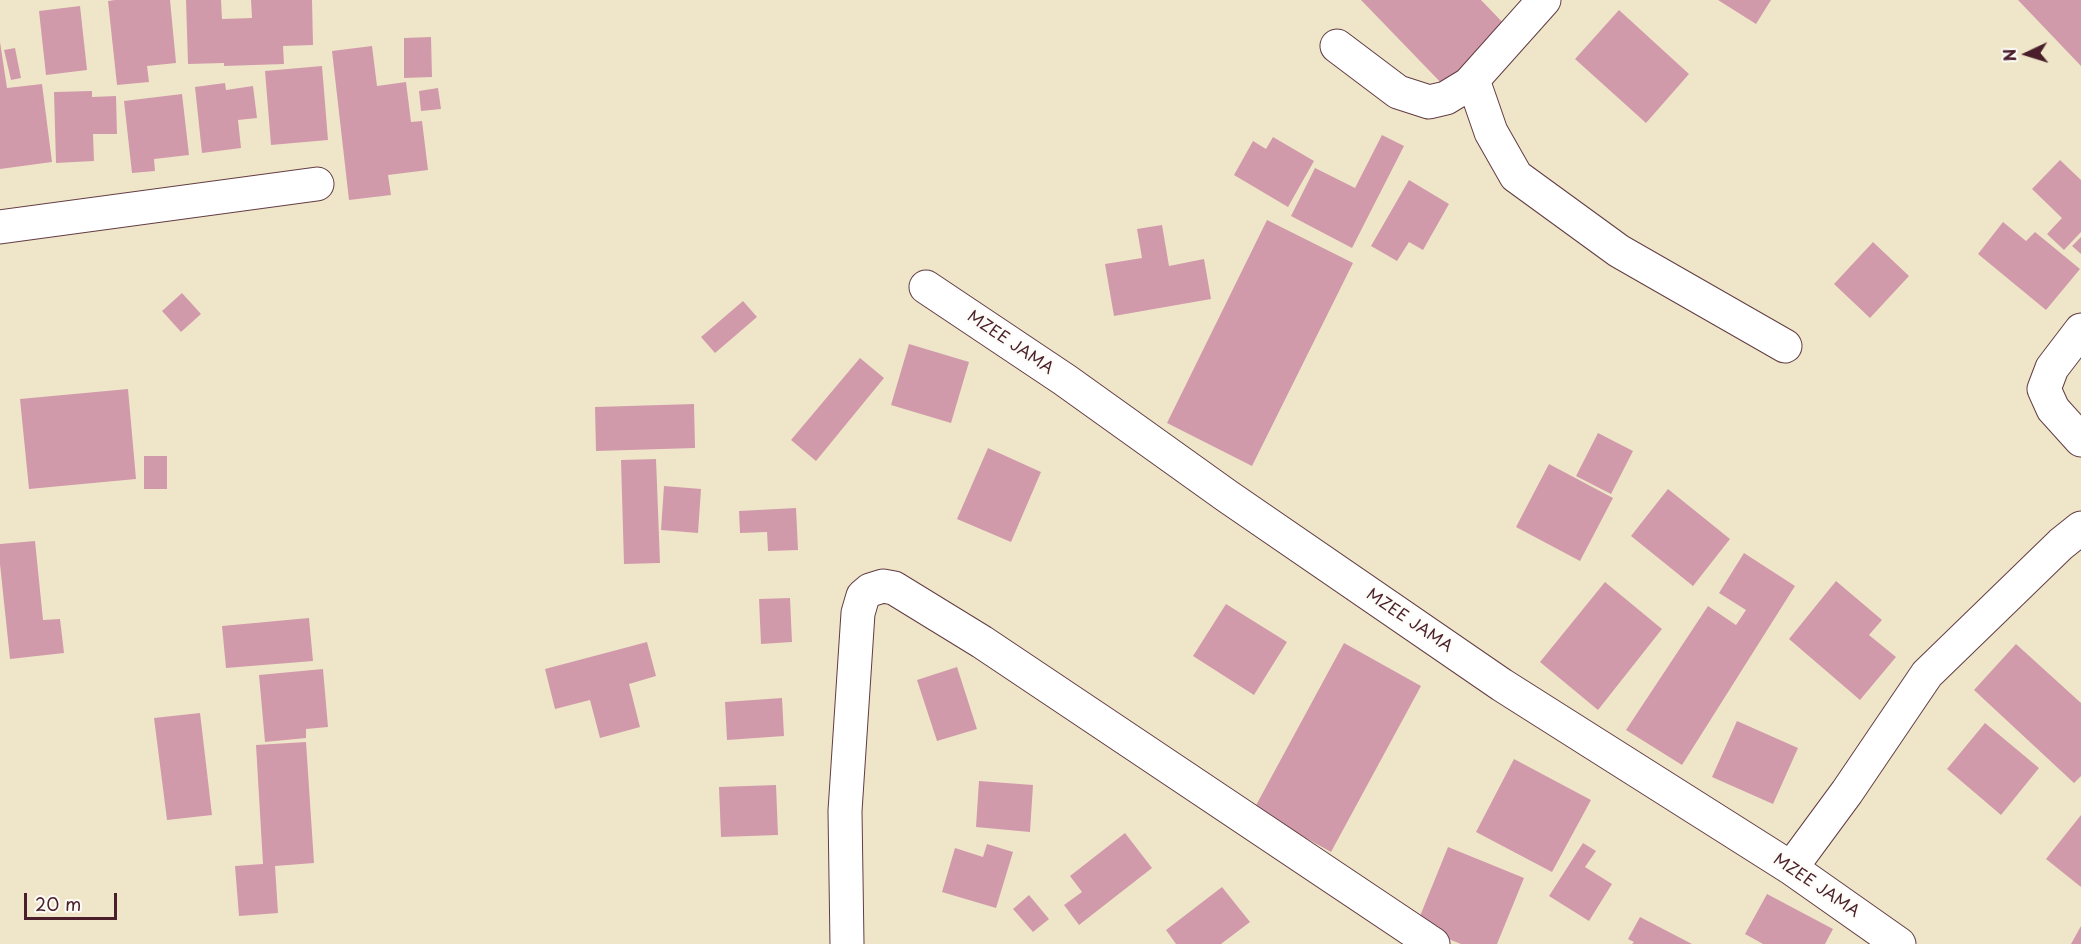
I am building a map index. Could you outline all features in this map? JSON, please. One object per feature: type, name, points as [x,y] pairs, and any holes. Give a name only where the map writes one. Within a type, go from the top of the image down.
[{"type":"street","points":[[1337,46],[1398,92],[1429,102],[1446,98],[1473,80],[1544,0]]},
{"type":"street","points":[[1473,80],[1491,132],[1516,176],[1619,251],[1785,346]]},
{"type":"street","points":[[0,227],[317,184]]},
{"type":"street","name":"MZEE JAMA","points":[[926,287],[1065,380],[1227,496],[1502,685],[1791,868],[1899,944]]},
{"type":"street","points":[[2081,330],[2052,368],[2044,389],[2053,409],[2081,440]]},
{"type":"street","points":[[1791,868],[1847,792],[1927,674],[2061,544],[2081,528]]},
{"type":"street","points":[[847,944],[845,812],[858,613],[863,596],[877,586],[894,588],[982,642],[1433,944]]},
{"type":"building","points":[[170,0],[176,63],[147,66],[149,82],[117,85],[108,1]]},
{"type":"building","points":[[186,0],[221,0],[222,19],[252,18],[251,0],[312,0],[313,45],[283,46],[284,64],[224,66],[224,63],[188,64]]},
{"type":"building","points":[[1361,0],[1481,0],[1510,30],[1448,90]]},
{"type":"building","points":[[1718,0],[1771,0],[1756,24]]},
{"type":"building","points":[[2018,0],[2081,0],[2081,66]]},
{"type":"building","points":[[80,6],[87,70],[46,75],[39,11]]},
{"type":"building","points":[[1619,10],[1689,74],[1646,123],[1575,59]]},
{"type":"building","points":[[431,37],[432,77],[404,78],[404,38]]},
{"type":"building","points":[[0,42],[7,88],[42,84],[52,162],[0,169]]},
{"type":"building","points":[[372,46],[377,86],[406,82],[411,122],[422,121],[428,170],[388,175],[391,195],[349,200],[332,51]]},
{"type":"building","points":[[15,48],[21,78],[11,80],[4,50]]},
{"type":"building","points":[[322,66],[328,140],[271,145],[265,71]]},
{"type":"building","points":[[225,83],[226,90],[253,86],[257,118],[238,120],[241,148],[202,153],[195,87]]},
{"type":"building","points":[[438,88],[441,109],[421,111],[419,91]]},
{"type":"building","points":[[92,91],[92,97],[116,96],[117,134],[93,134],[94,161],[56,163],[54,92]]},
{"type":"building","points":[[182,94],[189,155],[154,159],[155,171],[132,173],[124,101]]},
{"type":"building","points":[[1382,135],[1404,146],[1352,248],[1291,216],[1315,168],[1355,188]]},
{"type":"building","points":[[1273,137],[1314,161],[1288,207],[1234,175],[1253,141],[1266,149]]},
{"type":"building","points":[[2060,160],[2081,180],[2081,232],[2064,250],[2047,234],[2062,218],[2032,189]]},
{"type":"building","points":[[1409,180],[1449,204],[1423,250],[1409,242],[1397,261],[1371,246]]},
{"type":"building","points":[[1267,220],[1353,263],[1252,466],[1167,423]]},
{"type":"building","points":[[2003,222],[2026,241],[2035,232],[2080,269],[2046,310],[1978,254]]},
{"type":"building","points":[[1162,225],[1169,266],[1204,259],[1211,299],[1114,316],[1105,264],[1142,258],[1137,229]]},
{"type":"building","points":[[2081,237],[2081,254],[2072,246]]},
{"type":"building","points":[[1873,242],[1909,276],[1870,318],[1834,284]]},
{"type":"building","points":[[182,293],[201,314],[181,332],[162,311]]},
{"type":"building","points":[[743,301],[757,317],[715,353],[701,337]]},
{"type":"building","points":[[909,344],[969,362],[951,423],[891,405]]},
{"type":"building","points":[[860,358],[884,378],[816,461],[791,440]]},
{"type":"building","points":[[128,389],[136,479],[29,489],[20,399]]},
{"type":"building","points":[[694,404],[695,448],[596,451],[595,407]]},
{"type":"building","points":[[1598,433],[1633,451],[1611,494],[1576,476]]},
{"type":"building","points":[[988,448],[1041,472],[1011,542],[957,519]]},
{"type":"building","points":[[144,456],[167,456],[167,489],[144,489]]},
{"type":"building","points":[[656,459],[660,563],[624,564],[621,460]]},
{"type":"building","points":[[1549,464],[1613,498],[1580,561],[1516,527]]},
{"type":"building","points":[[664,486],[701,489],[698,533],[661,530]]},
{"type":"building","points":[[1668,489],[1730,539],[1693,586],[1631,536]]},
{"type":"building","points":[[796,508],[798,550],[768,551],[767,532],[740,533],[739,511]]},
{"type":"building","points":[[35,541],[43,620],[60,619],[64,653],[10,659],[0,544]]},
{"type":"building","points":[[1744,553],[1795,586],[1682,765],[1626,730],[1708,606],[1736,625],[1746,610],[1719,593]]},
{"type":"building","points":[[1836,581],[1882,620],[1869,635],[1896,657],[1860,700],[1789,639]]},
{"type":"building","points":[[1605,582],[1662,629],[1598,710],[1540,662]]},
{"type":"building","points":[[790,598],[792,642],[761,644],[759,599]]},
{"type":"building","points":[[1226,604],[1287,642],[1254,695],[1193,656]]},
{"type":"building","points":[[309,618],[313,661],[226,668],[222,626]]},
{"type":"building","points":[[647,642],[656,676],[629,684],[640,727],[600,738],[590,700],[555,709],[545,669]]},
{"type":"building","points":[[1344,643],[1421,686],[1331,852],[1254,809]]},
{"type":"building","points":[[2016,644],[2081,703],[2081,776],[2074,783],[1974,690]]},
{"type":"building","points":[[957,667],[977,729],[937,741],[917,680]]},
{"type":"building","points":[[323,669],[328,727],[306,729],[306,738],[265,742],[259,675]]},
{"type":"building","points":[[782,698],[784,736],[727,740],[725,702]]},
{"type":"building","points":[[200,713],[212,815],[167,820],[154,718]]},
{"type":"building","points":[[1737,721],[1798,748],[1773,804],[1712,777]]},
{"type":"building","points":[[1985,723],[2039,768],[2001,815],[1947,769]]},
{"type":"building","points":[[306,742],[314,863],[275,866],[278,913],[239,916],[235,866],[263,864],[256,745]]},
{"type":"building","points":[[1514,759],[1591,800],[1552,872],[1476,832]]},
{"type":"building","points":[[979,781],[1033,785],[1030,832],[976,827]]},
{"type":"building","points":[[776,785],[778,835],[721,837],[719,787]]},
{"type":"building","points":[[2081,815],[2081,887],[2046,859]]},
{"type":"building","points":[[1125,833],[1152,868],[1079,925],[1064,905],[1082,892],[1070,876]]},
{"type":"building","points":[[1583,843],[1596,851],[1585,867],[1612,884],[1589,921],[1549,896]]},
{"type":"building","points":[[987,844],[1013,852],[996,908],[942,892],[955,848],[983,857]]},
{"type":"building","points":[[1448,847],[1524,878],[1497,944],[1461,944],[1416,926]]},
{"type":"building","points":[[1222,887],[1250,922],[1221,944],[1176,944],[1166,930]]},
{"type":"building","points":[[1767,894],[1833,929],[1825,944],[1763,944],[1745,934]]},
{"type":"building","points":[[1029,895],[1049,919],[1033,932],[1013,909]]},
{"type":"building","points":[[1640,917],[1692,944],[1632,944],[1634,942],[1628,939]]},
{"type":"building","points":[[2081,926],[2081,944],[2071,944]]}]
